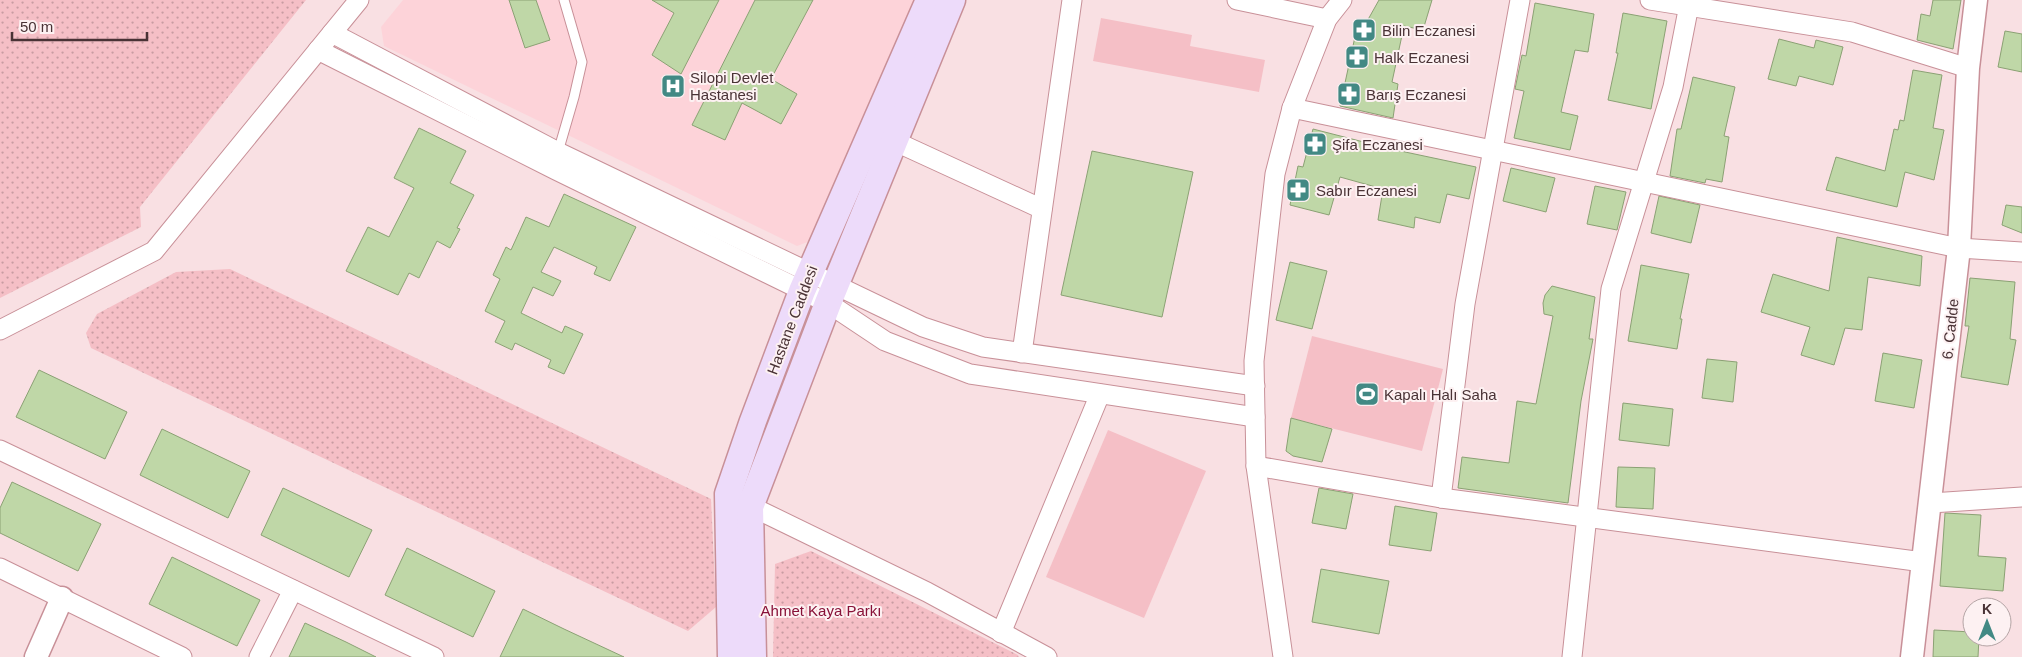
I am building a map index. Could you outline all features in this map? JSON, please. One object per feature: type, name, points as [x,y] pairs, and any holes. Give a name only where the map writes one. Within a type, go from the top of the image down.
[{"type":"main road","name":"Hastane Caddesi","points":[[730,657],[739,501],[753,421],[805,282],[929,0]]},
{"type":"main road","name":"Hastane Caddesi","points":[[753,657],[739,501],[831,294],[952,0]]},
{"type":"street","points":[[0,330],[154,251],[359,0]]},
{"type":"street","points":[[1022,354],[1072,0]]},
{"type":"street","points":[[1237,0],[1327,19]]},
{"type":"street","points":[[1283,657],[1256,466],[1254,361],[1275,174],[1292,108],[1327,19],[1342,0]]},
{"type":"street","points":[[1441,498],[1465,304],[1520,0]]},
{"type":"street","points":[[1650,0],[1689,3],[1852,32],[1968,68]]},
{"type":"street","name":"6. Cadde","points":[[1912,657],[1959,248],[1968,68],[1976,0]]},
{"type":"street","points":[[1572,657],[1585,518],[1611,289],[1672,87],[1689,3]]},
{"type":"street","points":[[332,33],[557,161]]},
{"type":"street","points":[[318,50],[557,161],[831,294],[982,347],[1255,386]]},
{"type":"street","points":[[1292,108],[1959,248],[2022,252]]},
{"type":"street","points":[[894,142],[1042,208]]},
{"type":"street","points":[[831,294],[885,341],[970,374],[1255,417]]},
{"type":"street","points":[[1001,632],[1100,394]]},
{"type":"street","points":[[0,450],[434,657]]},
{"type":"street","points":[[1256,466],[1441,498],[1923,562]]},
{"type":"street","points":[[1931,503],[2022,497]]},
{"type":"street","points":[[739,501],[927,592],[1045,657]]},
{"type":"street","points":[[0,568],[182,657]]},
{"type":"street","points":[[259,657],[293,590]]},
{"type":"street","points":[[36,657],[62,598]]},
{"type":"lane","points":[[557,161],[582,62],[564,0]]},
{"type":"shaded area","name":"Silopi Devlet Hastanesi","points":[[403,0],[914,0],[813,240],[797,246],[384,46],[381,27]]},
{"type":"green space","points":[[0,0],[306,0],[140,207],[141,227],[0,298]]},
{"type":"green space","points":[[1101,18],[1192,35],[1190,46],[1265,60],[1259,92],[1093,61]]},
{"type":"green space","points":[[230,269],[711,499],[716,607],[688,631],[91,348],[86,333],[97,314],[176,272]]},
{"type":"green space","name":"Kapalı Halı Saha","points":[[1312,336],[1443,369],[1422,451],[1291,418]]},
{"type":"green space","points":[[1108,430],[1206,471],[1144,618],[1046,577]]},
{"type":"green space","name":"Ahmet Kaya Parkı","points":[[811,551],[1019,657],[773,657],[775,564]]},
{"type":"building","points":[[509,0],[536,0],[550,40],[525,48]]},
{"type":"building","points":[[652,0],[719,0],[681,74],[652,55],[674,13]]},
{"type":"building","points":[[755,0],[813,0],[771,79],[797,94],[781,124],[742,103],[725,140],[692,125]]},
{"type":"building","points":[[1379,0],[1432,0],[1423,30],[1404,26],[1392,82],[1398,84],[1393,118],[1340,106],[1356,32],[1361,32]]},
{"type":"building","points":[[1933,0],[1961,0],[1953,49],[1917,40],[1921,14],[1930,16]]},
{"type":"building","points":[[1535,3],[1594,14],[1588,52],[1575,50],[1561,112],[1578,116],[1570,150],[1514,138],[1524,91],[1515,89],[1522,55],[1526,56]]},
{"type":"building","points":[[1623,13],[1667,21],[1651,109],[1608,100],[1618,53],[1616,53]]},
{"type":"building","points":[[2005,31],[2022,34],[2022,72],[1998,67]]},
{"type":"building","points":[[1779,39],[1814,48],[1816,40],[1843,47],[1833,85],[1799,76],[1796,86],[1768,79]]},
{"type":"building","points":[[1913,70],[1942,75],[1933,128],[1944,130],[1934,180],[1905,172],[1897,207],[1826,190],[1836,157],[1885,171],[1894,129],[1898,130],[1900,120],[1904,121]]},
{"type":"building","points":[[1693,77],[1735,87],[1724,136],[1729,137],[1722,182],[1706,179],[1705,183],[1670,176],[1677,129],[1681,129]]},
{"type":"building","points":[[419,128],[466,151],[450,183],[474,195],[457,228],[460,229],[450,248],[437,241],[419,278],[409,273],[398,295],[346,271],[368,227],[389,237],[414,188],[394,178]]},
{"type":"building","points":[[1313,129],[1391,149],[1476,167],[1469,199],[1447,194],[1440,223],[1415,217],[1414,228],[1378,220],[1383,189],[1340,177],[1329,215],[1290,205],[1298,166],[1303,167]]},
{"type":"building","points":[[1092,151],[1193,172],[1162,317],[1061,295]]},
{"type":"building","points":[[1511,168],[1555,178],[1546,212],[1503,201]]},
{"type":"building","points":[[1595,186],[1626,192],[1617,230],[1587,224]]},
{"type":"building","points":[[564,194],[636,227],[610,281],[594,274],[597,267],[554,247],[541,272],[561,281],[553,296],[533,287],[521,313],[562,333],[565,326],[583,334],[564,374],[548,367],[551,360],[515,343],[512,350],[495,342],[505,321],[485,311],[500,279],[493,275],[506,247],[511,250],[526,217],[549,227]]},
{"type":"building","points":[[1659,196],[1700,205],[1691,243],[1651,233]]},
{"type":"building","points":[[2006,205],[2022,207],[2022,233],[2002,225]]},
{"type":"building","points":[[1837,237],[1922,256],[1920,286],[1868,277],[1862,330],[1845,328],[1834,365],[1801,355],[1810,327],[1761,312],[1773,274],[1829,291]]},
{"type":"building","points":[[1290,262],[1327,271],[1312,329],[1276,320]]},
{"type":"building","points":[[1641,265],[1689,274],[1680,319],[1682,319],[1677,349],[1628,341]]},
{"type":"building","points":[[1970,278],[2015,282],[2010,339],[2016,340],[2008,385],[1961,377],[1969,326],[1965,326]]},
{"type":"building","points":[[1552,286],[1595,297],[1589,339],[1593,339],[1581,401],[1568,503],[1458,488],[1462,457],[1509,463],[1517,401],[1536,404],[1553,316],[1544,314],[1543,303],[1545,295]]},
{"type":"building","points":[[1883,353],[1922,360],[1914,408],[1875,401]]},
{"type":"building","points":[[1707,359],[1737,362],[1733,402],[1702,398]]},
{"type":"building","points":[[39,370],[127,412],[105,459],[16,417]]},
{"type":"building","points":[[1623,403],[1673,409],[1669,446],[1619,440]]},
{"type":"building","points":[[1291,418],[1332,429],[1322,462],[1293,456],[1286,451]]},
{"type":"building","points":[[162,429],[250,471],[228,518],[140,475]]},
{"type":"building","points":[[1618,467],[1655,468],[1653,509],[1616,507]]},
{"type":"building","points":[[12,482],[101,524],[78,571],[0,533],[0,508]]},
{"type":"building","points":[[283,488],[372,530],[349,577],[261,535]]},
{"type":"building","points":[[1319,488],[1353,494],[1346,529],[1312,523]]},
{"type":"building","points":[[1395,506],[1437,513],[1431,551],[1389,545]]},
{"type":"building","points":[[1945,513],[1981,515],[1978,556],[2006,558],[2003,591],[1940,586]]},
{"type":"building","points":[[407,548],[495,591],[473,637],[385,595]]},
{"type":"building","points":[[172,557],[260,600],[237,646],[149,604]]},
{"type":"building","points":[[1321,569],[1389,581],[1379,634],[1312,622]]},
{"type":"building","points":[[523,609],[564,629],[624,657],[500,657]]},
{"type":"building","points":[[305,623],[346,642],[376,657],[289,657]]},
{"type":"building","points":[[1934,630],[1962,631],[1962,647],[1978,647],[1978,657],[1933,657]]},
{"type":"place","name":"Bilin Eczanesi","points":[[1364,30]]},
{"type":"place","name":"Halk Eczanesi","points":[[1357,57]]},
{"type":"place","name":"Silopi Devlet Hastanesi","points":[[673,86]]},
{"type":"place","name":"Barış Eczanesi","points":[[1349,94]]},
{"type":"place","name":"Şifa Eczanesi","points":[[1315,144]]},
{"type":"place","name":"Sabır Eczanesi","points":[[1298,190]]},
{"type":"place","name":"Kapalı Halı Saha","points":[[1367,394]]}]
